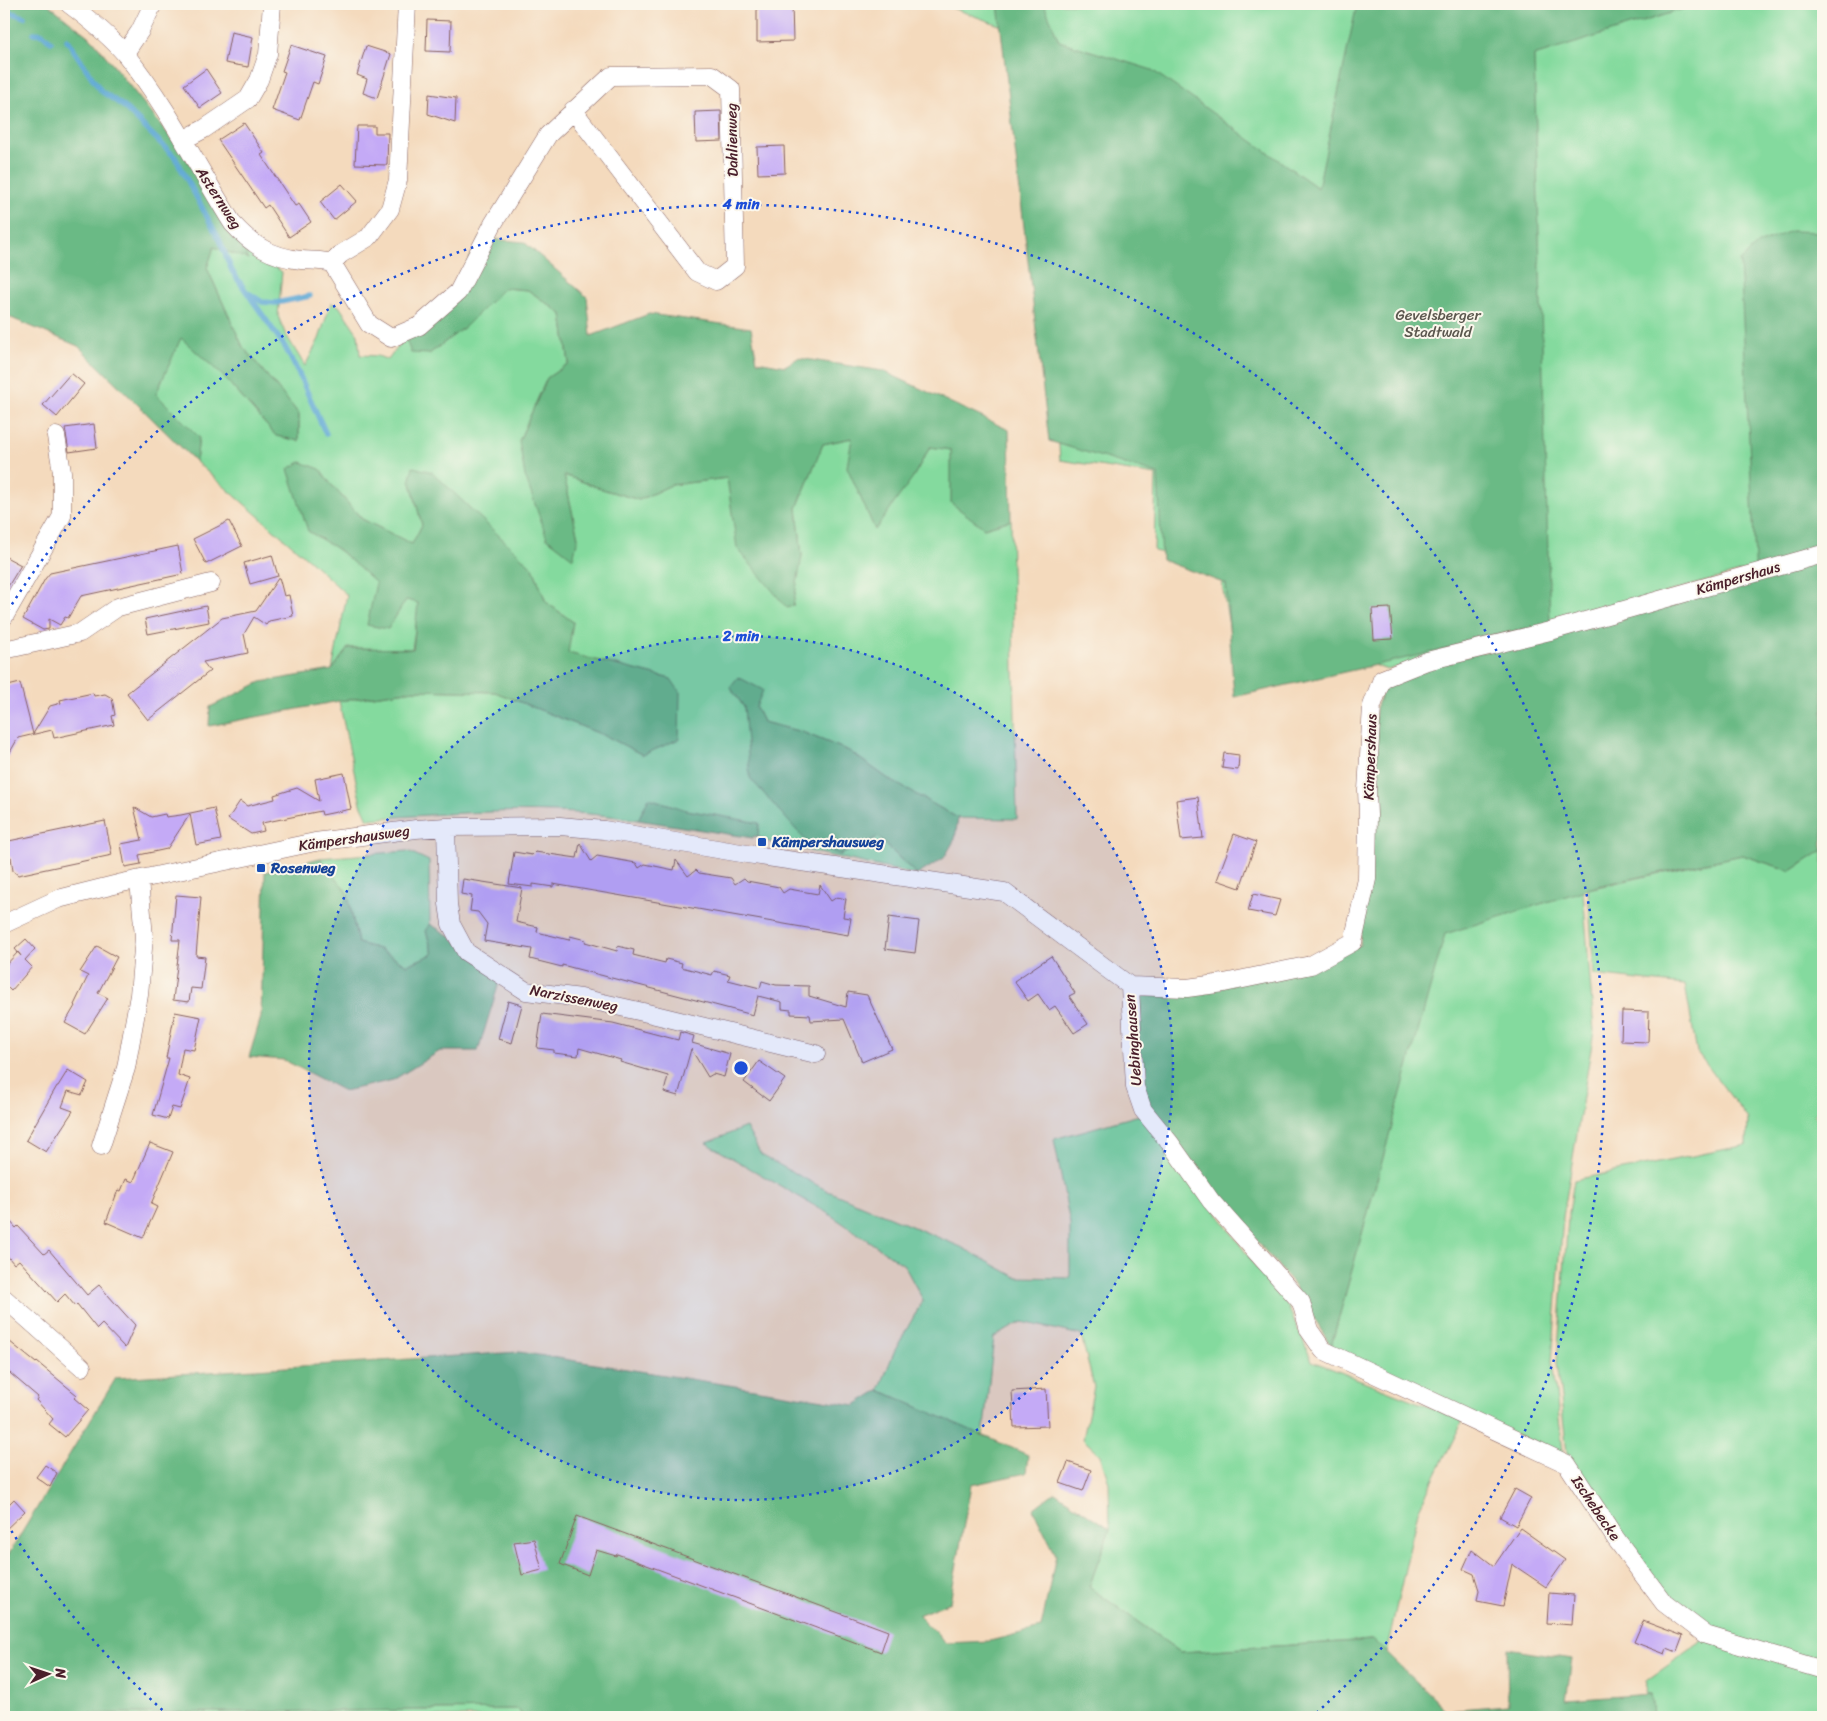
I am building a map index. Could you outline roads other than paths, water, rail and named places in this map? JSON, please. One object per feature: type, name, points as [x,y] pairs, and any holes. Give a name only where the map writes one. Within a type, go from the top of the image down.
[{"type":"street","name":"Asternweg","points":[[69,4],[90,20],[125,54],[148,85],[183,140],[228,216],[247,239],[263,250],[286,257],[332,262]]},
{"type":"street","points":[[125,54],[140,31],[153,4]]},
{"type":"street","points":[[183,140],[204,129],[248,99],[259,80],[268,54],[272,4]]},
{"type":"street","points":[[332,262],[341,254],[369,237],[390,209],[398,180],[407,4]]},
{"type":"street","name":"Dahlienweg","points":[[332,262],[369,324],[391,338],[419,326],[458,292],[493,224],[548,135],[573,110],[611,76],[712,75],[731,89],[736,266],[716,281],[697,272],[573,110]]},
{"type":"street","points":[[4,617],[62,516],[62,472],[56,436]]},
{"type":"street","name":"Kämpershaus","points":[[1130,986],[1187,988],[1224,983],[1311,965],[1353,942],[1367,879],[1367,790],[1372,706],[1382,679],[1427,661],[1550,631],[1823,554]]},
{"type":"street","points":[[4,650],[80,633],[118,607],[211,583]]},
{"type":"street","name":"Kämpershausweg","points":[[4,924],[58,899],[315,842],[416,829],[532,826],[604,830],[747,854],[1004,892],[1130,986]]},
{"type":"street","name":"Narzissenweg","points":[[446,827],[448,904],[451,924],[466,952],[526,990],[581,998],[816,1054]]},
{"type":"street","points":[[101,1146],[126,1068],[139,995],[144,937],[139,880]]},
{"type":"street","name":"Uebinghausen","points":[[1130,986],[1135,1087],[1142,1110],[1170,1143],[1211,1201],[1301,1302],[1309,1330],[1323,1350]]},
{"type":"street","points":[[4,1298],[82,1367]]},
{"type":"street","name":"Ischebecke","points":[[1323,1350],[1567,1464],[1616,1539],[1664,1603],[1706,1635],[1823,1670]]},
{"type":"waterway","points":[[4,10],[24,17]]},
{"type":"waterway","points":[[34,33],[43,34],[51,42]]},
{"type":"waterway","points":[[67,40],[101,91],[123,106],[175,157],[220,241],[232,271],[285,347],[326,434]]},
{"type":"waterway","points":[[250,294],[262,302],[276,303],[310,296]]},
{"type":"place","name":"Kämpershausweg","points":[[762,842]]},
{"type":"place","name":"Rosenweg","points":[[261,868]]},
{"type":"park label","name":"Gevelsberger Stadtwald","points":[[1438,324]]}]
